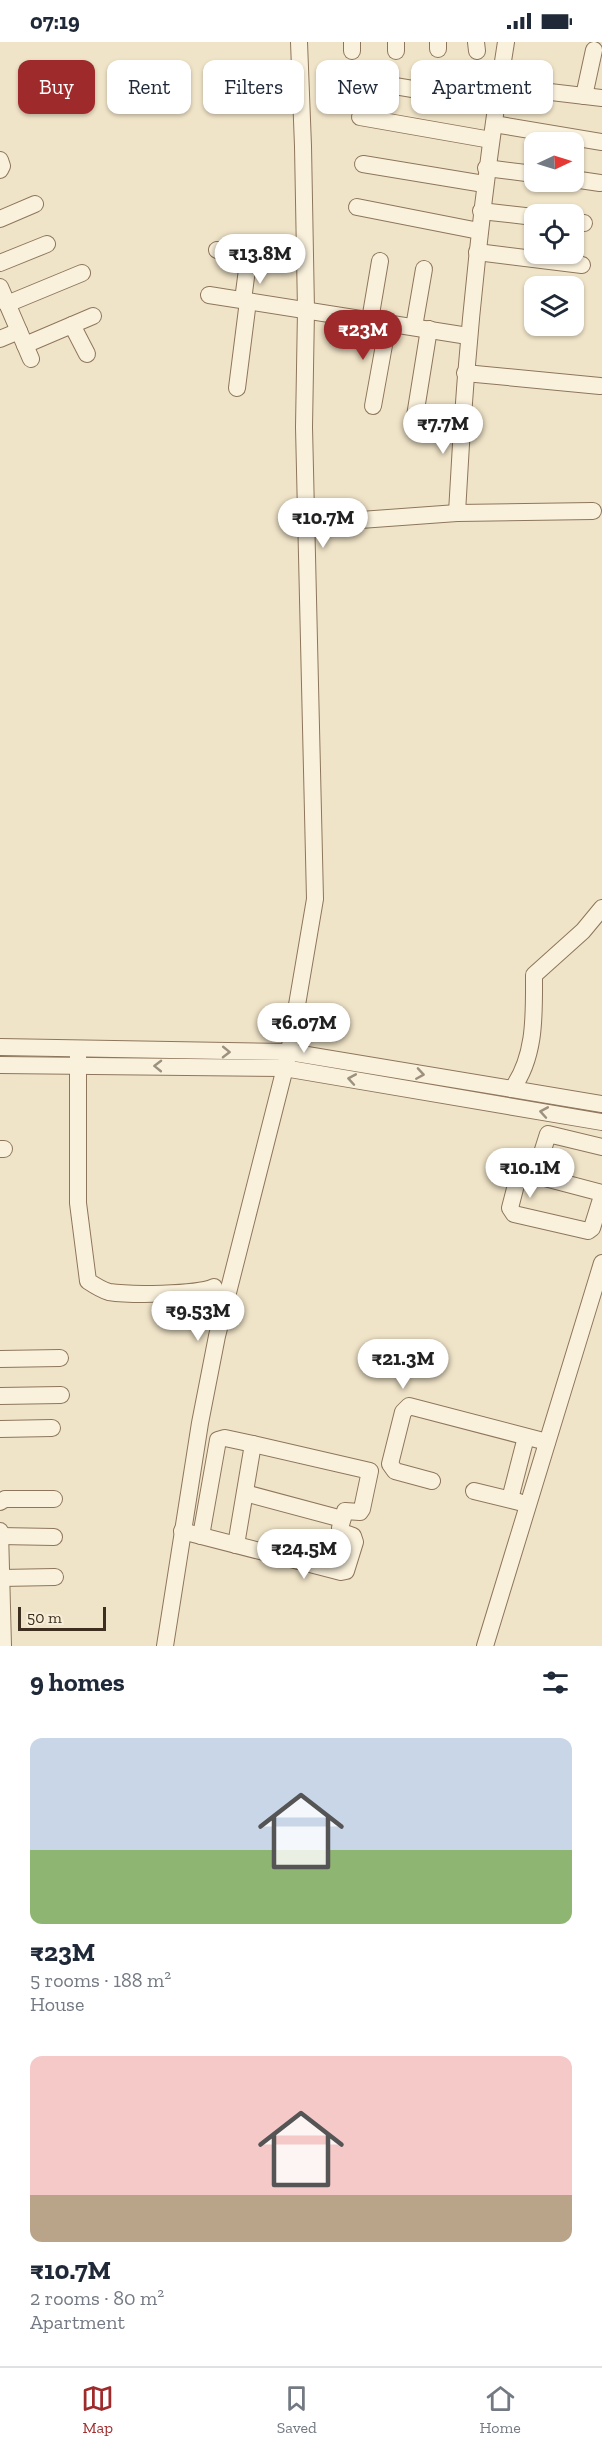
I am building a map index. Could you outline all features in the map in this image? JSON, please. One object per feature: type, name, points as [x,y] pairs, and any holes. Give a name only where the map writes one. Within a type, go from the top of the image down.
[{"type":"street","points":[[165,1646],[182,1531],[217,1336],[286,1060],[315,899],[303,427],[306,310],[299,42]]},
{"type":"street","points":[[503,60],[506,42]]},
{"type":"street","points":[[584,96],[594,50]]},
{"type":"street","points":[[553,92],[602,98]]},
{"type":"street","points":[[457,513],[468,336],[485,176],[494,114]]},
{"type":"street","points":[[360,117],[602,142]]},
{"type":"street","points":[[0,160],[2,166],[0,170]]},
{"type":"street","points":[[363,164],[485,176],[524,174]]},
{"type":"street","points":[[584,181],[600,183]]},
{"type":"street","points":[[0,219],[35,204]]},
{"type":"street","points":[[357,207],[479,231]]},
{"type":"street","points":[[481,211],[524,216]]},
{"type":"street","points":[[0,263],[47,244]]},
{"type":"street","points":[[217,250],[246,258],[248,262],[237,388]]},
{"type":"street","points":[[477,252],[582,265]]},
{"type":"street","points":[[370,320],[380,261]]},
{"type":"street","points":[[415,416],[422,328],[423,269]]},
{"type":"street","points":[[7,304],[82,273]]},
{"type":"street","points":[[0,287],[25,345]]},
{"type":"street","points":[[209,295],[468,336]]},
{"type":"street","points":[[0,339],[25,345],[93,316]]},
{"type":"street","points":[[373,406],[388,323]]},
{"type":"street","points":[[72,325],[87,354]]},
{"type":"street","points":[[465,373],[600,386]]},
{"type":"street","points":[[305,524],[457,513],[593,511]]},
{"type":"street","points":[[512,1089],[521,1076],[530,1054],[534,975],[583,931],[602,908]]},
{"type":"street","points":[[0,1047],[78,1057],[286,1060],[512,1089],[602,1104]]},
{"type":"street","points":[[0,1065],[78,1057]]},
{"type":"street","points":[[78,1057],[78,1203],[88,1281],[108,1292],[177,1293],[207,1290],[214,1287]]},
{"type":"street","points":[[286,1060],[602,1122]]},
{"type":"street","points":[[535,1175],[548,1134],[602,1147]]},
{"type":"street","points":[[526,1173],[602,1195],[592,1228],[588,1231],[514,1214],[510,1209],[518,1177],[526,1173]]},
{"type":"street","points":[[485,1646],[602,1263]]},
{"type":"street","points":[[0,1359],[60,1358]]},
{"type":"street","points":[[0,1396],[61,1395]]},
{"type":"street","points":[[432,1480],[395,1471],[390,1464],[406,1408],[414,1407],[547,1442]]},
{"type":"street","points":[[0,1429],[52,1428]]},
{"type":"street","points":[[510,1500],[526,1437]]},
{"type":"street","points":[[182,1531],[201,1536],[236,1545],[342,1572],[346,1571],[355,1542],[353,1536],[340,1530],[342,1520],[345,1511],[360,1512],[362,1509],[370,1471],[225,1438],[218,1440],[201,1536]]},
{"type":"street","points":[[236,1545],[253,1444]]},
{"type":"street","points":[[474,1491],[528,1504]]},
{"type":"street","points":[[245,1494],[342,1520]]},
{"type":"street","points":[[0,1502],[5,1498],[54,1499]]},
{"type":"street","points":[[0,1532],[3,1646]]},
{"type":"street","points":[[0,1536],[54,1537]]},
{"type":"street","points":[[1,1581],[55,1577]]}]
